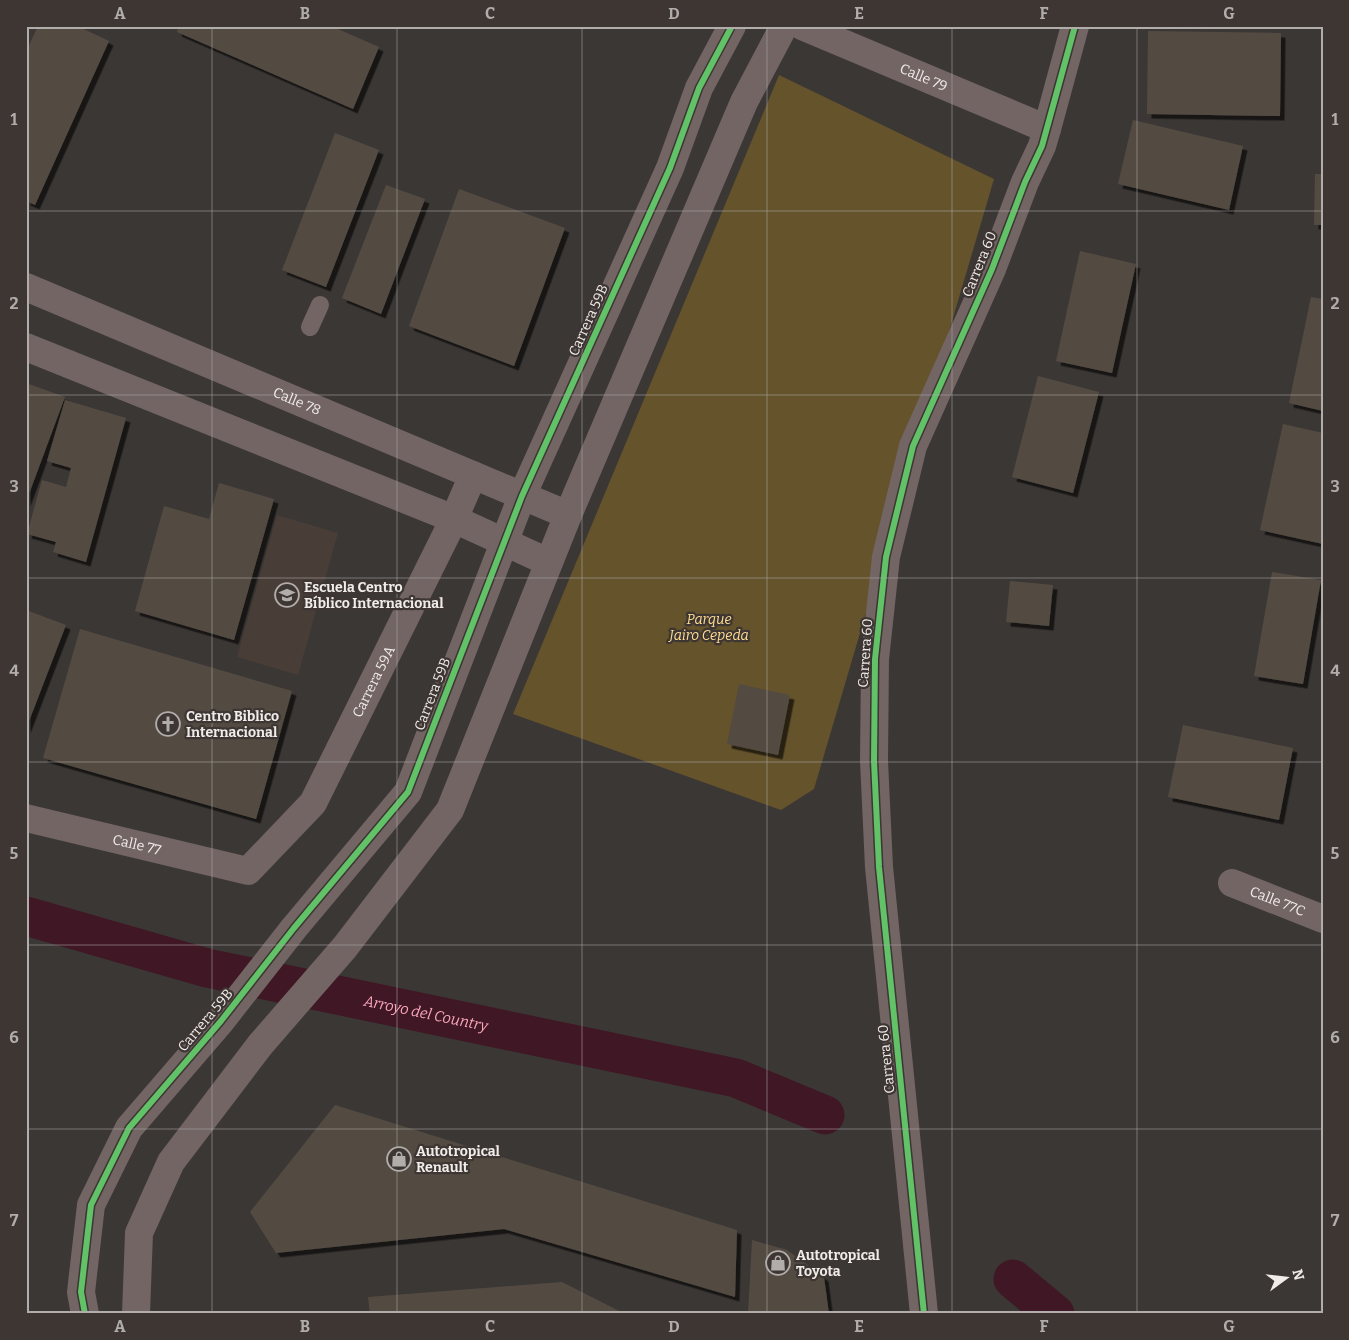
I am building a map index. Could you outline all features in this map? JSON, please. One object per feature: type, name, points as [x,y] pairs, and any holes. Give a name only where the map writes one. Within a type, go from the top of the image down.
[{"type":"street","name":"Carrera 59B","points":[[85,1314],[81,1292],[91,1205],[129,1128],[221,1021],[294,928],[408,792],[522,496],[670,168],[699,88],[732,26]]},
{"type":"street","points":[[136,1314],[139,1233],[171,1162],[260,1045],[344,947],[450,810],[568,515],[744,102],[784,26]]},
{"type":"street","name":"Calle 79","points":[[802,26],[1046,129]]},
{"type":"street","name":"Carrera 60","points":[[924,1314],[879,867],[874,761],[875,659],[886,557],[913,446],[992,269],[1025,182],[1042,146],[1075,26]]},
{"type":"street","name":"Calle 78","points":[[26,287],[568,515]]},
{"type":"street","points":[[26,347],[454,519],[548,562]]},
{"type":"street","name":"Carrera 59A","points":[[248,870],[313,803],[454,519],[473,475]]},
{"type":"street","name":"Calle 77","points":[[26,818],[248,870]]},
{"type":"street","name":"Calle 77C","points":[[1232,883],[1323,919]]},
{"type":"lane","points":[[310,327],[320,305]]},
{"type":"shaded area","name":"Escuela Centro Bíblico Internacional","points":[[277,515],[338,533],[298,675],[237,657]]},
{"type":"green space","name":"Parque Jairo Cepeda","points":[[779,75],[994,179],[814,789],[781,810],[513,714]]},
{"type":"building","points":[[38,26],[77,26],[109,41],[35,205],[26,201],[26,52]]},
{"type":"building","points":[[179,26],[331,26],[379,47],[353,109],[177,32]]},
{"type":"building","points":[[1148,31],[1281,33],[1280,116],[1147,114]]},
{"type":"building","points":[[1133,120],[1243,146],[1229,210],[1118,184]]},
{"type":"building","points":[[335,133],[379,150],[326,287],[282,270]]},
{"type":"building","points":[[1315,174],[1323,174],[1323,225],[1314,225]]},
{"type":"building","points":[[386,185],[425,199],[381,314],[342,298]]},
{"type":"building","points":[[459,189],[565,228],[514,366],[409,326]]},
{"type":"building","points":[[1080,251],[1136,264],[1112,373],[1056,361]]},
{"type":"building","points":[[1311,297],[1323,299],[1323,411],[1289,403]]},
{"type":"building","points":[[1038,376],[1099,392],[1073,493],[1012,477]]},
{"type":"building","points":[[26,383],[65,397],[26,502]]},
{"type":"building","points":[[65,400],[126,418],[86,562],[53,552],[56,542],[27,534],[42,480],[66,487],[71,468],[47,461]]},
{"type":"building","points":[[1283,424],[1323,433],[1323,544],[1260,530]]},
{"type":"building","points":[[219,483],[274,499],[234,640],[135,611],[164,506],[209,519]]},
{"type":"building","points":[[1272,572],[1321,580],[1303,684],[1254,676]]},
{"type":"building","points":[[1010,581],[1053,585],[1049,626],[1006,622]]},
{"type":"building","points":[[26,610],[66,625],[26,729]]},
{"type":"building","name":"Centro Biblico Internacional","points":[[80,629],[292,691],[256,819],[43,758]]},
{"type":"building","points":[[739,684],[790,695],[778,755],[727,744]]},
{"type":"building","points":[[1183,725],[1293,748],[1279,820],[1168,797]]},
{"type":"building","name":"Autotropical Renault","points":[[335,1105],[737,1230],[735,1297],[504,1229],[276,1253],[250,1212]]},
{"type":"building","name":"Autotropical Toyota","points":[[752,1240],[787,1250],[824,1277],[829,1314],[748,1314]]},
{"type":"building","points":[[562,1282],[625,1314],[370,1314],[368,1297]]},
{"type":"waterway","name":"Arroyo del Country","points":[[26,916],[207,968],[736,1078],[825,1115]]},
{"type":"waterway","name":"Arroyo del Country","points":[[1013,1279],[1055,1314]]},
{"type":"cycle path","points":[[85,1314],[81,1292],[91,1205],[129,1128],[221,1021],[294,928],[408,792],[522,496],[670,168],[699,88],[732,26]]},
{"type":"cycle path","points":[[924,1314],[879,867],[874,761],[875,659],[886,557],[913,446],[992,269],[1025,182],[1042,146],[1075,26]]},
{"type":"place","name":"Escuela Centro Bíblico Internacional","points":[[287,595]]},
{"type":"place","name":"Centro Biblico Internacional","points":[[168,724]]},
{"type":"place","name":"Autotropical Renault","points":[[399,1159]]},
{"type":"place","name":"Autotropical Toyota","points":[[778,1263]]}]
